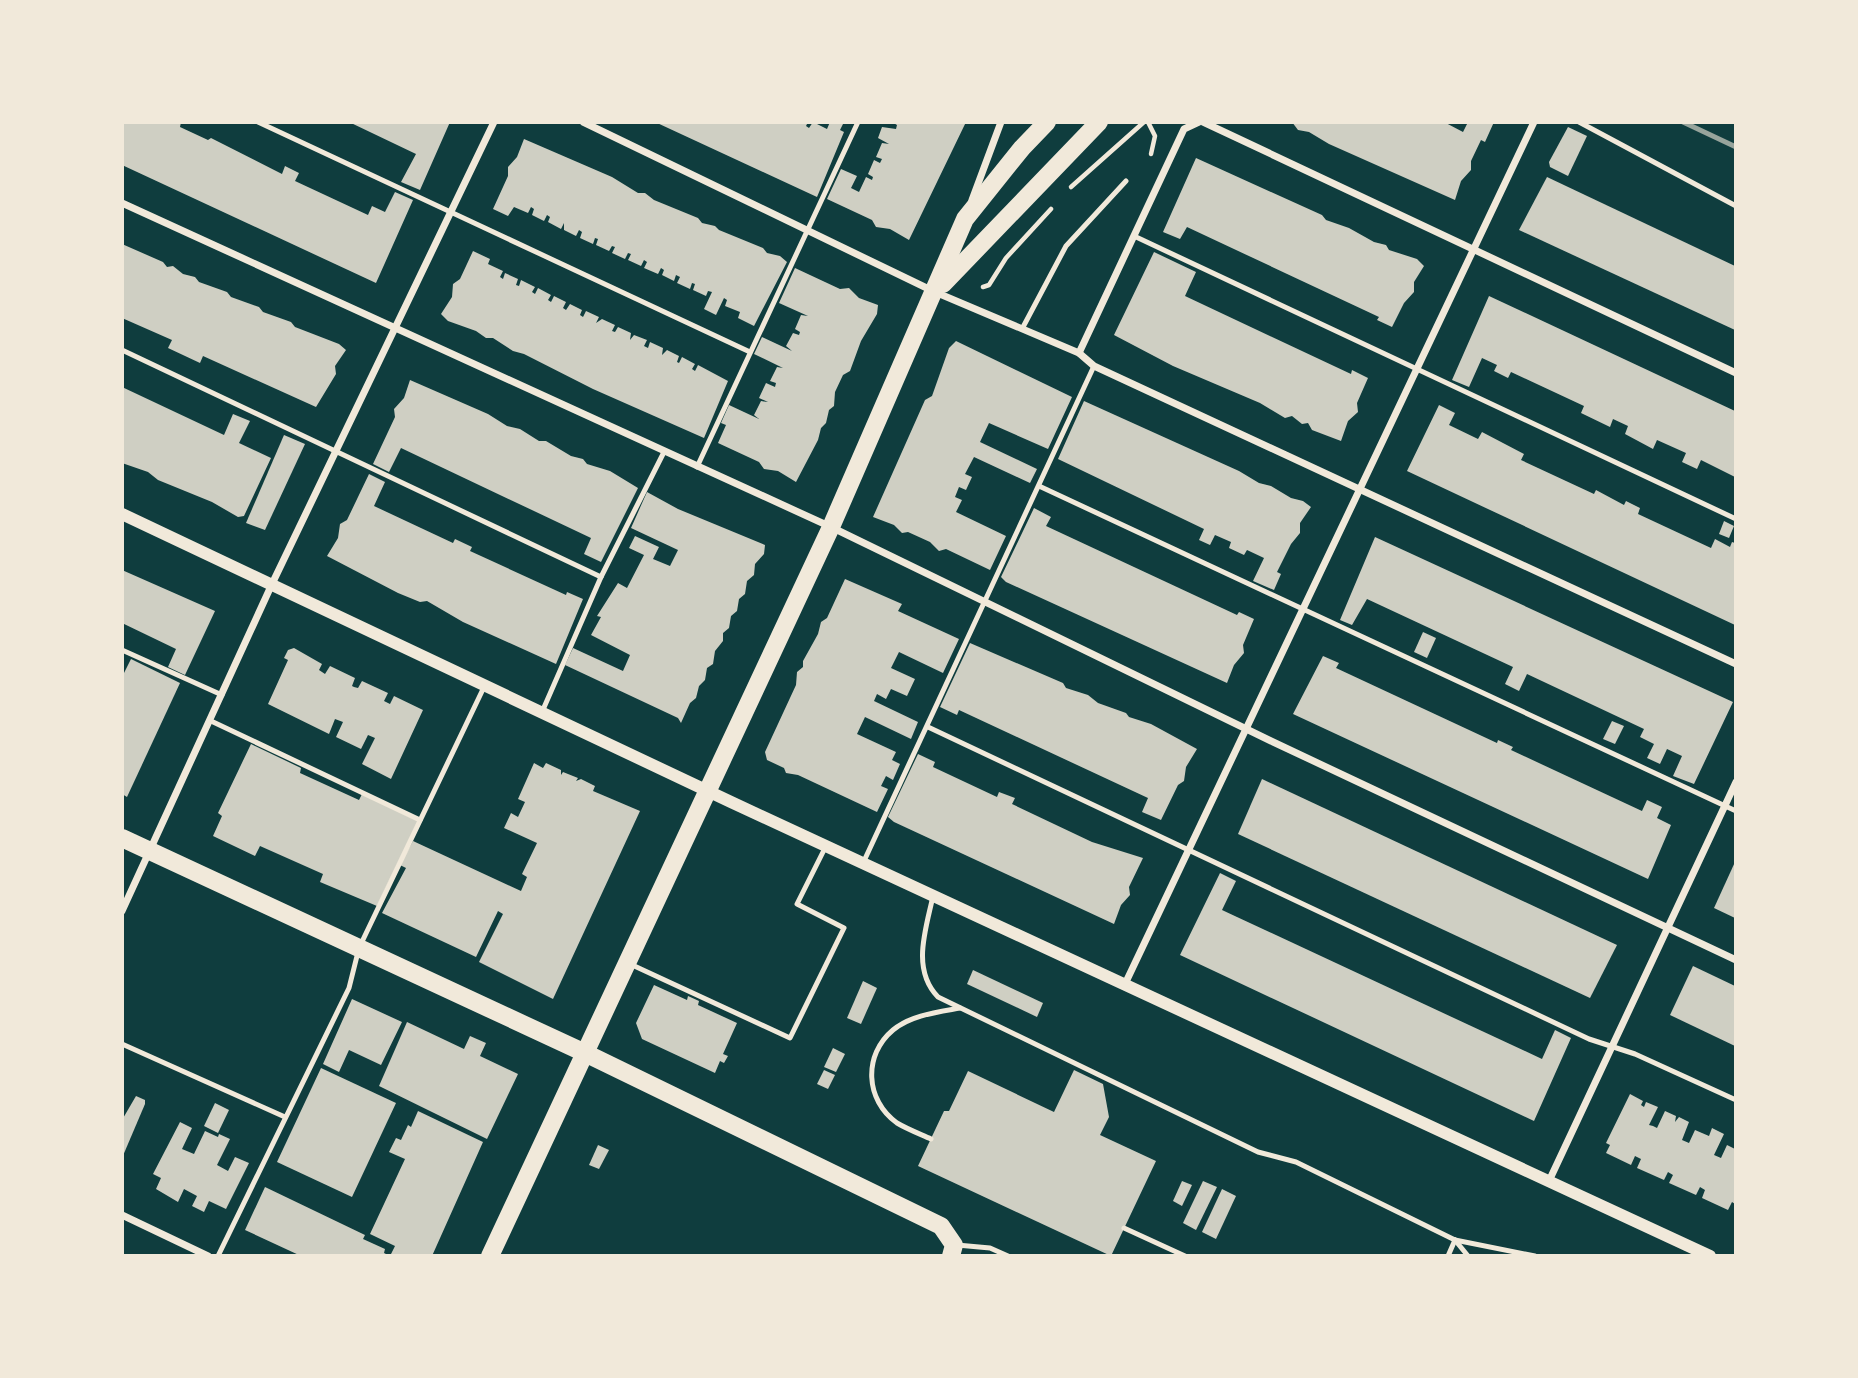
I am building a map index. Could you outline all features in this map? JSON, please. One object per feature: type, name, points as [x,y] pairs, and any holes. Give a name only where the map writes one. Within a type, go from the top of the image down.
[{"type":"main road","points":[[490,1255],[705,790],[831,527],[965,219],[1021,149],[1047,122]]},
{"type":"main road","points":[[935,292],[1099,122]]},
{"type":"main road","points":[[122,838],[585,1053],[942,1226],[952,1250]]},
{"type":"street","points":[[122,911],[272,584],[494,122]]},
{"type":"street","points":[[583,122],[935,292],[1079,353],[1094,366],[1735,664]]},
{"type":"street","points":[[965,219],[1001,122]]},
{"type":"street","points":[[1079,353],[1184,129],[1201,122],[1735,373]]},
{"type":"street","points":[[1125,984],[1534,122]]},
{"type":"street","points":[[122,203],[831,527],[1245,729],[1735,960]]},
{"type":"street","points":[[122,514],[705,790],[1710,1255]]},
{"type":"street","points":[[1549,1181],[1735,782]]},
{"type":"street","points":[[122,1215],[208,1255]]},
{"type":"lane","points":[[258,122],[751,352]]},
{"type":"lane","points":[[697,467],[858,122]]},
{"type":"lane","points":[[1579,122],[1735,206]]},
{"type":"lane","points":[[1021,329],[1066,246],[1126,181]]},
{"type":"lane","points":[[1135,236],[1735,519]]},
{"type":"lane","points":[[122,350],[337,450],[600,578]]},
{"type":"lane","points":[[863,863],[1094,366]]},
{"type":"lane","points":[[541,712],[600,578],[664,452]]},
{"type":"lane","points":[[1038,486],[1735,811]]},
{"type":"lane","points":[[122,650],[222,695]]},
{"type":"lane","points":[[218,1255],[349,988],[359,948],[485,685]]},
{"type":"lane","points":[[211,721],[420,820]]},
{"type":"lane","points":[[928,727],[1611,1048],[1634,1054],[1735,1100]]},
{"type":"lane","points":[[626,962],[790,1038],[844,928],[797,904],[826,846]]},
{"type":"lane","points":[[933,896],[922,949],[927,986],[938,997],[1258,1152],[1296,1162],[1455,1240],[1535,1255]]},
{"type":"lane","points":[[931,1139],[896,1122],[877,1102],[871,1083],[874,1056],[893,1030],[916,1017],[960,1008]]},
{"type":"lane","points":[[122,1044],[285,1118]]},
{"type":"lane","points":[[1124,1227],[1185,1255]]},
{"type":"lane","points":[[1448,1255],[1455,1240]]},
{"type":"lane","points":[[1455,1240],[1468,1255]]},
{"type":"lane","points":[[952,1250],[990,1248],[1008,1255]]},
{"type":"path","points":[[1064,194],[1146,122],[1155,136]]},
{"type":"path","points":[[983,287],[989,285],[1006,258],[1059,200]]},
{"type":"building","points":[[122,122],[181,122],[180,127],[208,140],[211,138],[282,174],[285,166],[299,173],[295,181],[368,215],[372,206],[385,212],[395,192],[413,200],[376,283],[122,165]]},
{"type":"building","points":[[349,122],[450,122],[420,190],[401,182],[416,154]]},
{"type":"building","points":[[655,122],[808,122],[806,126],[809,128],[813,122],[827,129],[830,122],[844,122],[840,130],[844,132],[817,197]]},
{"type":"building","points":[[892,122],[966,122],[909,240],[890,229],[876,227],[872,220],[827,199],[841,169],[857,176],[851,188],[859,192],[866,177],[872,180],[873,177],[868,174],[874,160],[880,163],[882,159],[876,157],[882,143],[889,144],[878,138],[882,127],[896,129],[897,125]]},
{"type":"building","points":[[1292,122],[1444,122],[1463,132],[1468,122],[1494,122],[1485,142],[1481,140],[1471,161],[1471,170],[1461,181],[1455,200],[1329,144],[1309,132],[1298,130]]},
{"type":"building","points":[[1568,127],[1587,136],[1568,176],[1550,167],[1549,162]]},
{"type":"building","points":[[524,139],[612,177],[638,193],[645,193],[654,200],[698,218],[702,223],[715,226],[763,248],[767,253],[780,256],[787,262],[754,326],[738,318],[740,312],[725,306],[727,300],[724,298],[716,315],[704,309],[712,292],[708,291],[706,296],[693,290],[695,284],[692,283],[690,289],[677,283],[680,277],[676,275],[674,281],[662,275],[664,270],[661,268],[658,274],[644,268],[647,262],[644,260],[641,266],[628,260],[631,254],[628,253],[625,259],[612,253],[615,247],[612,246],[609,251],[596,245],[598,239],[595,238],[593,244],[580,238],[582,232],[579,230],[576,236],[564,230],[564,223],[561,229],[548,222],[550,217],[547,215],[544,221],[532,215],[534,209],[531,207],[528,213],[514,207],[508,216],[493,209],[508,176],[508,167],[517,157]]},
{"type":"building","points":[[1196,158],[1322,215],[1326,220],[1349,228],[1374,242],[1386,245],[1389,250],[1417,259],[1424,266],[1414,282],[1414,292],[1404,303],[1392,327],[1377,320],[1379,317],[1187,227],[1180,239],[1163,232]]},
{"type":"building","points":[[1547,177],[1735,266],[1735,330],[1519,230]]},
{"type":"building","points":[[122,244],[163,262],[167,267],[173,266],[183,274],[195,277],[199,282],[227,292],[231,297],[259,307],[263,312],[291,322],[295,327],[339,344],[346,350],[335,366],[336,374],[316,407],[203,356],[200,363],[168,348],[172,340],[122,318]]},
{"type":"building","points":[[473,251],[490,259],[488,264],[503,271],[500,277],[503,279],[505,273],[518,279],[516,285],[519,286],[521,280],[535,287],[532,292],[535,294],[538,288],[551,295],[548,300],[551,302],[554,296],[566,302],[563,308],[566,310],[570,304],[582,310],[580,315],[583,317],[586,311],[599,317],[596,323],[602,319],[615,325],[612,331],[615,332],[618,327],[631,333],[630,340],[634,335],[647,340],[644,346],[648,348],[650,342],[663,348],[662,355],[667,350],[679,356],[677,362],[679,363],[682,357],[695,364],[692,369],[695,371],[698,365],[728,381],[704,438],[593,389],[513,351],[493,338],[486,338],[476,331],[448,321],[441,314],[452,297],[453,284],[460,279]]},
{"type":"building","points":[[1154,252],[1196,272],[1185,296],[1351,374],[1352,370],[1368,378],[1357,403],[1358,412],[1348,421],[1341,441],[1312,430],[1308,423],[1302,424],[1292,416],[1285,418],[1260,403],[1173,366],[1114,335]]},
{"type":"building","points":[[795,268],[840,289],[849,288],[859,298],[878,305],[877,314],[861,341],[850,371],[843,375],[835,392],[834,406],[829,410],[826,423],[821,428],[818,440],[796,482],[778,471],[764,469],[759,462],[718,443],[726,425],[721,423],[729,405],[759,419],[754,415],[761,401],[768,402],[759,398],[766,383],[775,387],[776,383],[770,381],[777,367],[783,368],[754,354],[762,337],[792,351],[786,346],[793,333],[799,335],[800,332],[795,329],[801,315],[808,316],[779,303]]},
{"type":"building","points":[[1489,296],[1735,411],[1735,477],[1701,460],[1697,469],[1682,462],[1686,453],[1657,440],[1653,449],[1625,434],[1628,426],[1613,419],[1610,427],[1581,413],[1584,406],[1511,372],[1508,378],[1494,371],[1497,365],[1482,358],[1469,387],[1452,380]]},
{"type":"building","points":[[956,341],[1072,397],[1048,449],[989,423],[980,442],[1037,469],[1030,483],[974,457],[965,474],[972,477],[966,490],[959,487],[955,497],[962,500],[956,512],[1006,536],[990,570],[946,549],[939,551],[930,542],[908,532],[902,533],[894,525],[873,517],[925,400],[932,396],[949,348]]},
{"type":"building","points":[[410,380],[488,414],[507,426],[520,429],[539,441],[546,441],[571,456],[583,459],[587,464],[610,471],[638,488],[601,562],[584,554],[591,538],[401,448],[389,472],[373,464],[395,417],[394,409],[404,398]]},
{"type":"building","points":[[122,387],[224,435],[233,414],[250,421],[239,443],[271,458],[244,516],[238,517],[212,502],[158,480],[148,472],[122,463]]},
{"type":"building","points":[[1084,401],[1239,471],[1311,507],[1300,523],[1300,533],[1291,544],[1277,572],[1281,574],[1274,590],[1253,581],[1264,558],[1247,550],[1244,555],[1229,548],[1231,542],[1215,535],[1210,545],[1199,540],[1204,529],[1058,459]]},
{"type":"building","points":[[1439,405],[1455,413],[1449,425],[1478,439],[1482,432],[1524,454],[1521,460],[1594,494],[1596,490],[1624,505],[1626,501],[1640,508],[1638,514],[1711,548],[1715,539],[1730,547],[1732,542],[1735,543],[1735,625],[1407,471]]},
{"type":"building","points":[[284,435],[305,444],[265,530],[246,523]]},
{"type":"building","points":[[369,474],[385,482],[374,506],[453,543],[455,539],[472,547],[470,551],[566,595],[567,592],[583,599],[556,664],[463,622],[427,601],[420,602],[398,593],[327,556],[338,538],[340,524],[347,520]]},
{"type":"building","points":[[647,492],[678,509],[765,545],[764,554],[755,564],[754,575],[747,581],[745,594],[739,599],[737,611],[731,616],[729,628],[723,633],[723,641],[715,651],[713,664],[707,668],[705,680],[699,686],[696,698],[690,703],[681,723],[678,718],[565,665],[573,648],[623,671],[630,655],[591,635],[601,617],[597,616],[618,583],[627,588],[644,555],[629,548],[635,536],[659,547],[653,559],[670,566],[678,550],[631,528]]},
{"type":"building","points":[[1034,508],[1051,517],[1046,526],[1237,615],[1239,612],[1254,619],[1243,645],[1244,653],[1234,665],[1227,683],[1006,582],[1001,577]]},
{"type":"building","points":[[1724,521],[1734,526],[1729,538],[1719,534]]},
{"type":"building","points":[[1375,537],[1733,702],[1694,784],[1673,776],[1682,756],[1667,749],[1660,764],[1647,758],[1654,744],[1640,737],[1644,729],[1527,674],[1519,691],[1505,684],[1513,667],[1367,599],[1352,625],[1340,620]]},
{"type":"building","points":[[122,570],[215,611],[185,675],[168,667],[176,649],[122,623]]},
{"type":"building","points":[[845,579],[902,604],[898,611],[959,639],[943,673],[899,652],[891,668],[915,679],[907,696],[891,689],[886,699],[877,694],[874,701],[918,722],[911,739],[865,717],[857,734],[896,752],[892,760],[900,764],[893,780],[886,776],[881,786],[888,789],[877,812],[798,775],[786,773],[784,768],[767,760],[765,752],[796,685],[797,672],[803,667],[803,661],[818,634],[821,622],[827,618]]},
{"type":"building","points":[[1423,632],[1436,638],[1427,658],[1414,652]]},
{"type":"building","points":[[970,643],[1063,683],[1066,688],[1088,695],[1098,703],[1126,713],[1129,717],[1151,724],[1197,749],[1186,767],[1184,781],[1178,785],[1161,820],[1142,812],[1148,798],[959,710],[957,715],[940,707]]},
{"type":"building","points":[[294,648],[322,664],[319,670],[325,674],[330,666],[355,678],[354,687],[358,688],[362,681],[388,693],[384,701],[390,704],[394,696],[423,710],[391,779],[362,764],[375,738],[368,735],[361,749],[336,737],[343,722],[335,719],[329,734],[268,704],[288,660],[284,658],[288,650]]},
{"type":"building","points":[[1323,656],[1339,663],[1336,668],[1497,743],[1498,740],[1513,747],[1511,750],[1642,811],[1647,800],[1662,807],[1657,818],[1671,825],[1648,879],[1293,714]]},
{"type":"building","points":[[131,659],[180,683],[127,797],[122,794],[122,677]]},
{"type":"building","points":[[1612,721],[1624,726],[1615,744],[1603,739]]},
{"type":"building","points":[[251,744],[301,768],[300,773],[359,800],[362,794],[418,821],[377,906],[320,882],[323,874],[260,846],[255,856],[213,836],[222,816],[218,813]]},
{"type":"building","points":[[918,754],[935,762],[933,767],[997,797],[999,792],[1015,798],[1012,804],[1092,842],[1143,858],[1129,887],[1130,895],[1121,905],[1114,924],[888,817]]},
{"type":"building","points":[[534,763],[543,768],[546,763],[561,770],[561,775],[563,772],[578,778],[576,781],[581,779],[595,786],[593,791],[640,811],[553,999],[479,962],[503,914],[498,911],[476,957],[382,913],[406,868],[400,865],[413,841],[521,891],[527,877],[522,874],[537,843],[504,828],[511,813],[518,817],[525,802],[518,799]]},
{"type":"building","points":[[1262,779],[1617,945],[1590,998],[1238,834]]},
{"type":"building","points":[[1735,862],[1735,918],[1714,908]]},
{"type":"building","points":[[1220,873],[1236,881],[1222,910],[1542,1059],[1555,1030],[1571,1038],[1534,1121],[1180,955]]},
{"type":"building","points":[[1693,966],[1735,986],[1735,1046],[1670,1015]]},
{"type":"building","points":[[973,970],[1043,1003],[1037,1017],[967,984]]},
{"type":"building","points":[[863,981],[877,988],[861,1024],[847,1018]]},
{"type":"building","points":[[654,985],[687,1000],[688,996],[699,1001],[698,1005],[737,1023],[723,1054],[728,1056],[724,1063],[720,1061],[715,1073],[642,1039],[636,1023]]},
{"type":"building","points":[[352,999],[402,1022],[381,1065],[349,1050],[339,1072],[323,1064]]},
{"type":"building","points":[[407,1022],[464,1049],[470,1036],[486,1043],[480,1056],[518,1074],[487,1139],[379,1086]]},
{"type":"building","points":[[833,1048],[845,1054],[836,1072],[824,1067]]},
{"type":"building","points":[[321,1068],[396,1103],[352,1197],[277,1162]]},
{"type":"building","points":[[824,1070],[835,1075],[828,1089],[817,1084]]},
{"type":"building","points":[[1074,1070],[1103,1084],[1109,1117],[1100,1135],[1156,1161],[1111,1256],[918,1166],[944,1111],[949,1111],[968,1071],[1054,1112]]},
{"type":"building","points":[[1630,1094],[1643,1101],[1641,1105],[1644,1107],[1646,1102],[1658,1107],[1649,1125],[1657,1128],[1665,1111],[1676,1116],[1675,1122],[1679,1117],[1689,1122],[1682,1140],[1689,1143],[1695,1130],[1709,1136],[1712,1128],[1724,1134],[1714,1155],[1721,1158],[1727,1145],[1735,1149],[1735,1204],[1732,1202],[1728,1210],[1702,1198],[1705,1190],[1700,1187],[1696,1195],[1669,1183],[1673,1175],[1668,1172],[1664,1180],[1637,1168],[1641,1159],[1635,1156],[1631,1165],[1606,1153],[1610,1145],[1606,1143]]},
{"type":"building","points":[[136,1096],[145,1100],[145,1104],[122,1158],[122,1120]]},
{"type":"building","points":[[215,1103],[229,1110],[218,1133],[204,1126]]},
{"type":"building","points":[[418,1111],[483,1142],[432,1256],[390,1256],[395,1246],[370,1234],[405,1159],[389,1152],[396,1138],[401,1140],[408,1125],[411,1127]]},
{"type":"building","points":[[180,1122],[192,1128],[182,1149],[194,1154],[205,1131],[230,1139],[217,1165],[228,1171],[235,1157],[249,1163],[226,1209],[209,1201],[204,1212],[192,1206],[197,1196],[184,1189],[178,1202],[156,1189],[161,1178],[153,1174]]},
{"type":"building","points":[[598,1145],[609,1150],[599,1169],[589,1165]]},
{"type":"building","points":[[1182,1181],[1192,1185],[1182,1206],[1173,1201]]},
{"type":"building","points":[[1203,1181],[1217,1187],[1196,1230],[1183,1223]]},
{"type":"building","points":[[265,1187],[365,1235],[363,1239],[385,1249],[384,1253],[390,1256],[301,1256],[245,1230]]},
{"type":"building","points":[[1222,1189],[1236,1196],[1216,1239],[1202,1232]]},
{"type":"railway","points":[[1683,122],[1736,147]]}]
